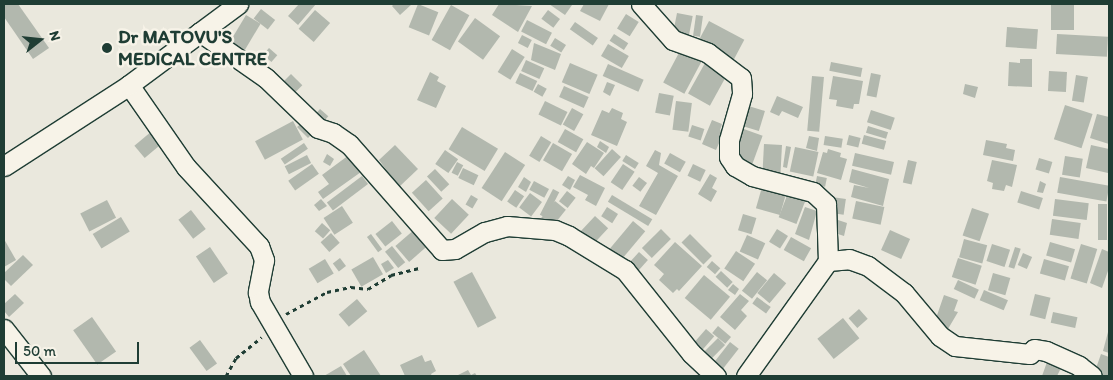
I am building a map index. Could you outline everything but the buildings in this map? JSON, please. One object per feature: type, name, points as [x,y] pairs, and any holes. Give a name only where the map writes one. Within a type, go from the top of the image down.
[{"type":"street","points":[[4,166],[129,85],[238,4]]},
{"type":"street","points":[[641,4],[673,40],[708,53],[738,73],[743,89],[729,140],[729,157],[735,166],[752,176],[813,192],[823,198],[827,215],[828,261],[746,376]]},
{"type":"street","points":[[200,32],[266,78],[318,128],[333,133],[349,144],[442,250],[455,249],[485,232],[507,226],[555,230],[569,236],[625,270],[691,354],[716,376]]},
{"type":"street","points":[[129,85],[186,167],[259,246],[264,260],[258,292],[273,328],[303,376]]},
{"type":"street","points":[[828,261],[849,259],[868,266],[904,293],[940,336],[955,346],[1030,354],[1034,350],[1046,351],[1080,366],[1092,376]]},
{"type":"street","points":[[4,329],[41,376]]},
{"type":"path","points":[[226,376],[236,358],[273,328],[287,313],[327,292],[351,287],[368,289],[391,275],[420,268]]},
{"type":"place","name":"Dr MATOVU'S MEDICAL CENTRE","points":[[107,48]]}]
